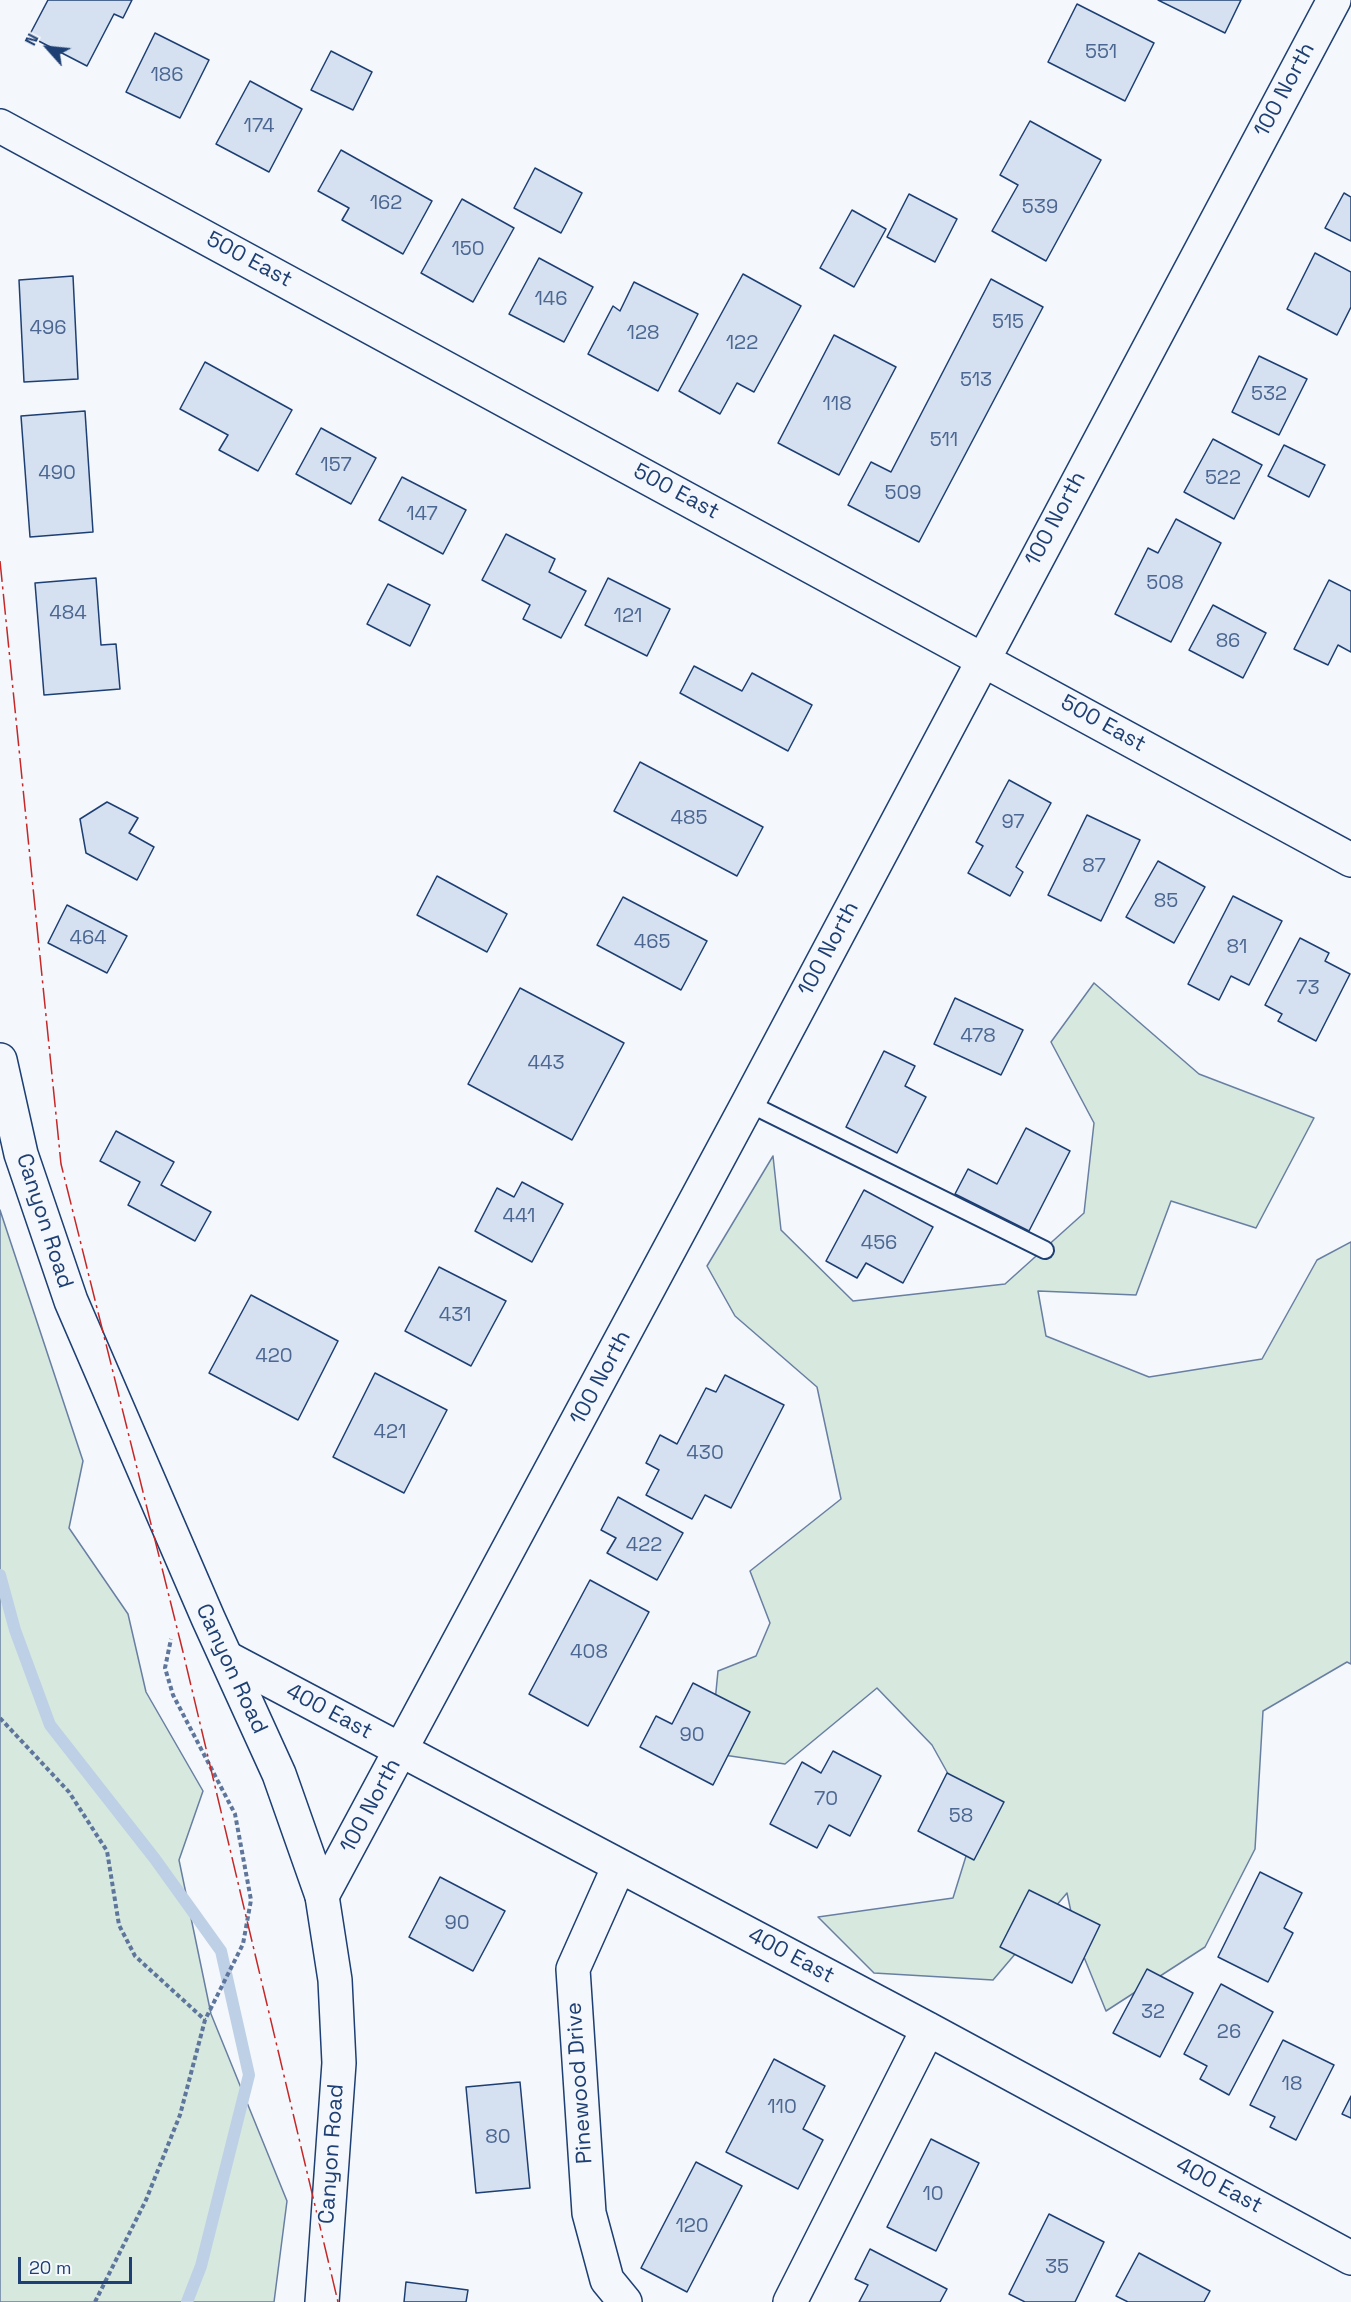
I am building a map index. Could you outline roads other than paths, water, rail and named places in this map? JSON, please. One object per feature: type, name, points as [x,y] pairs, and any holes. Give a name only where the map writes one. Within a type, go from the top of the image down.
[{"type":"street","name":"100 North","points":[[322,1896],[748,1103],[982,658],[1334,0]]},
{"type":"street","name":"500 East","points":[[0,126],[1351,860]]},
{"type":"street","name":"Canyon Road","points":[[0,1060],[21,1154],[71,1301],[208,1618],[279,1774],[322,1896],[335,1980],[339,2063],[322,2302]]},
{"type":"street","name":"400 East","points":[[228,1659],[928,2029],[1351,2258]]},
{"type":"street","name":"Pinewood Drive","points":[[619,1866],[573,1969],[589,2213],[607,2280],[625,2302]]},
{"type":"street","points":[[790,2302],[928,2029]]},
{"type":"lane","points":[[748,1103],[1045,1250]]},
{"type":"waterway","points":[[0,1575],[15,1630],[50,1725],[155,1859],[221,1951],[249,2075],[201,2266],[187,2302]]}]
